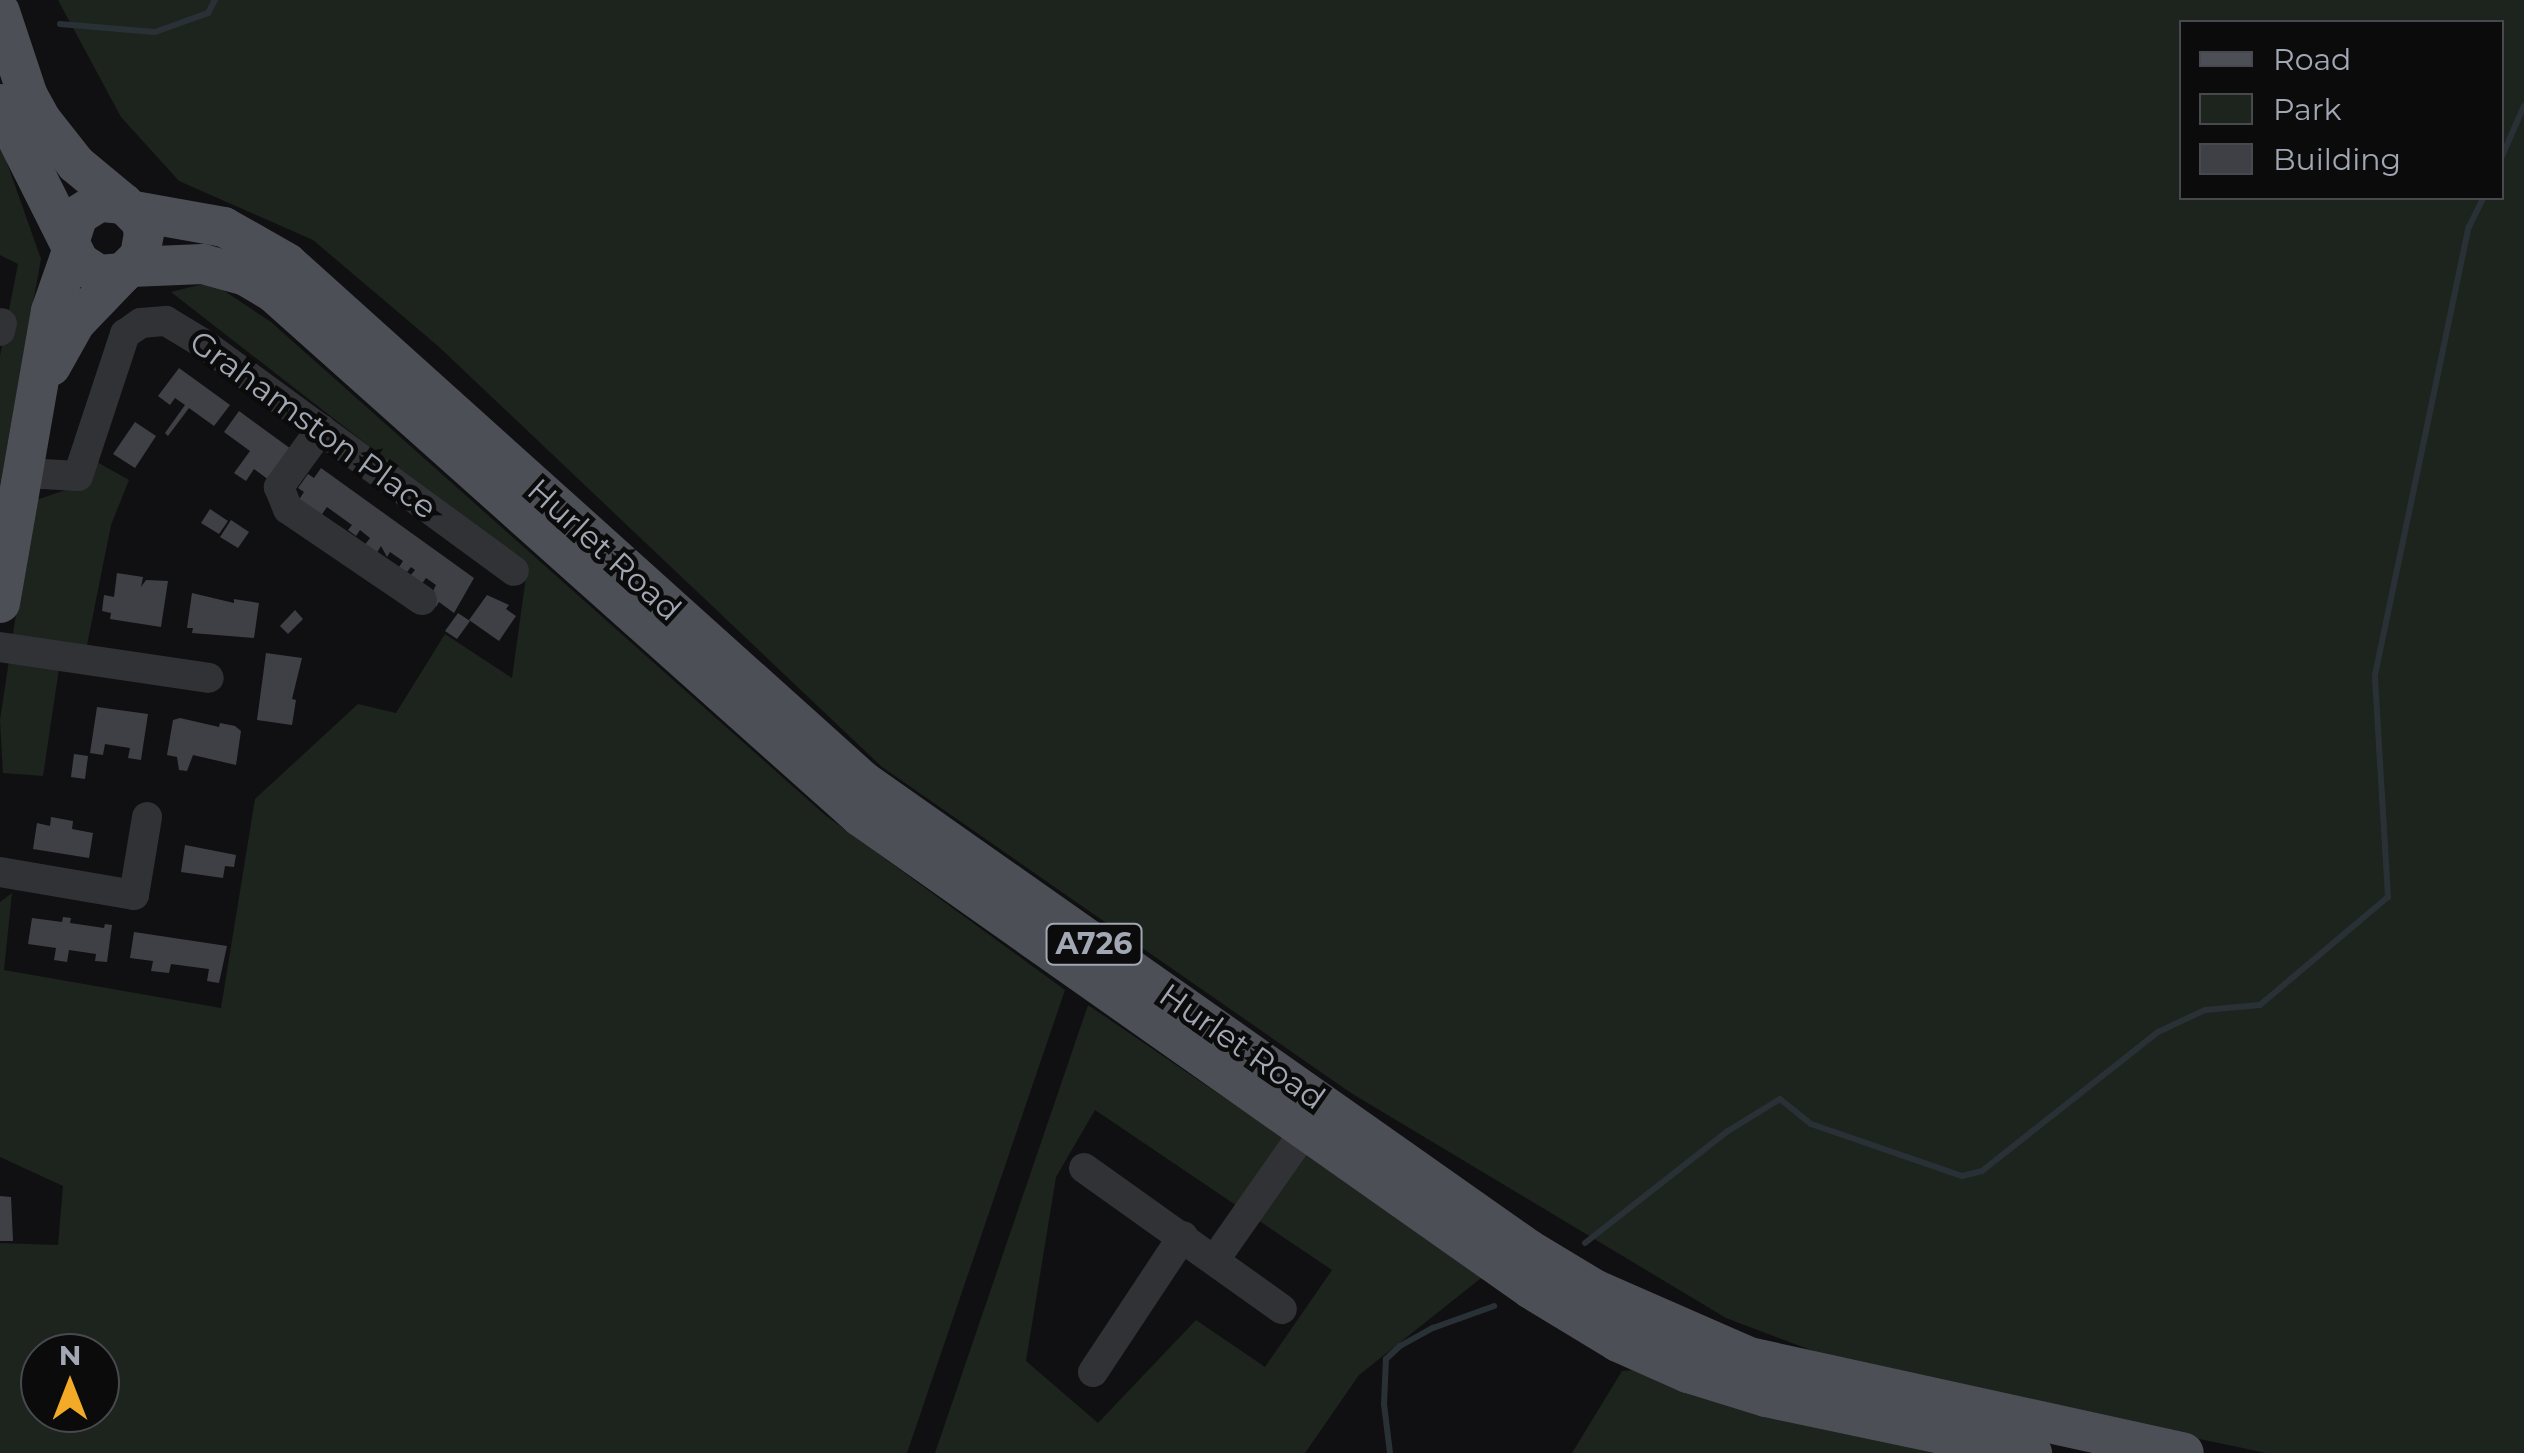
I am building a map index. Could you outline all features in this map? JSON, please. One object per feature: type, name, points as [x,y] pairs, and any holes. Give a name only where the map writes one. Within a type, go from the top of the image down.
[{"type":"main road","name":"Hurlet Road","points":[[0,12],[28,96],[42,120],[76,164],[128,208],[224,228],[287,263],[864,781],[1512,1238],[1594,1290],[1749,1357],[2184,1453]]},
{"type":"main road","points":[[0,104],[71,245],[88,270],[100,275],[127,270]]},
{"type":"main road","points":[[0,602],[51,311],[78,216],[99,202],[128,208],[141,221],[144,245],[127,270],[75,323],[38,398]]},
{"type":"main road","name":"Hurlet Road","points":[[127,270],[203,264],[246,276],[273,292],[848,807],[1531,1289],[1618,1342],[1688,1373],[1766,1397],[2032,1453]]},
{"type":"street","name":"Grahamston Place","points":[[24,474],[78,476],[125,334],[141,323],[166,321],[514,572]]},
{"type":"street","points":[[321,430],[278,487],[288,509],[422,600]]},
{"type":"street","points":[[0,646],[208,678]]},
{"type":"street","points":[[0,872],[134,894],[147,817]]},
{"type":"street","points":[[1216,1258],[1305,1131]]},
{"type":"street","points":[[1084,1168],[1216,1258],[1282,1309]]},
{"type":"street","points":[[1093,1372],[1183,1236]]},
{"type":"green space","points":[[58,0],[2524,0],[2524,1453],[2266,1453],[1853,1366],[1726,1318],[1351,1093],[882,767],[438,346],[313,240],[179,181],[121,117]]},
{"type":"green space","points":[[0,143],[41,259],[0,485],[0,356],[18,264],[0,255]]},
{"type":"green space","points":[[211,282],[271,322],[825,815],[1065,990],[907,1453],[0,1453],[0,1243],[58,1245],[63,1186],[0,1157],[0,902],[12,893],[4,970],[221,1008],[255,799],[358,704],[396,713],[445,634],[512,678],[527,569],[171,292]]},
{"type":"green space","points":[[88,457],[129,480],[111,525],[82,670],[59,669],[43,776],[3,773],[0,720],[33,501],[72,488]]},
{"type":"green space","points":[[1088,1005],[1485,1275],[1359,1375],[1305,1453],[935,1453]],"holes":[[[1095,1110],[1332,1270],[1265,1367],[1196,1320],[1098,1423],[1026,1361],[1056,1177]]]},
{"type":"green space","points":[[1634,1370],[1941,1453],[1572,1453],[1622,1371]]},
{"type":"building","points":[[179,368],[230,405],[214,426],[189,408],[168,436],[165,433],[185,405],[175,398],[170,405],[158,396]]},
{"type":"building","points":[[239,411],[291,449],[269,480],[254,469],[246,481],[234,473],[250,451],[224,432]]},
{"type":"building","points":[[135,422],[156,436],[135,468],[113,454]]},
{"type":"building","points":[[321,468],[474,578],[454,613],[439,602],[436,607],[428,601],[436,585],[426,578],[421,585],[409,577],[415,570],[411,567],[407,572],[399,567],[403,561],[390,552],[387,557],[381,546],[376,554],[364,546],[370,538],[360,530],[356,536],[348,530],[352,525],[327,507],[320,517],[298,501],[304,492],[298,488],[308,474],[314,478]]},
{"type":"building","points":[[210,509],[228,521],[219,534],[201,523]]},
{"type":"building","points":[[231,520],[249,532],[238,548],[220,537]]},
{"type":"building","points":[[117,573],[143,577],[141,587],[146,580],[168,581],[161,627],[110,619],[111,613],[102,611],[104,595],[114,597]]},
{"type":"building","points":[[192,593],[234,603],[234,599],[259,603],[254,638],[192,633],[193,628],[187,628]]},
{"type":"building","points":[[487,595],[509,605],[506,609],[516,616],[499,641],[469,620]]},
{"type":"building","points":[[295,610],[303,619],[288,634],[280,626]]},
{"type":"building","points":[[458,613],[470,621],[457,639],[445,631]]},
{"type":"building","points":[[266,653],[302,658],[292,699],[296,700],[292,725],[257,720]]},
{"type":"building","points":[[97,707],[148,714],[141,760],[128,758],[130,748],[105,744],[103,755],[90,753]]},
{"type":"building","points":[[180,718],[219,727],[220,723],[235,726],[241,731],[236,765],[193,755],[187,771],[179,770],[177,757],[167,755],[173,720]]},
{"type":"building","points":[[74,754],[88,756],[85,779],[71,777]]},
{"type":"building","points":[[51,817],[73,821],[72,829],[93,833],[89,858],[33,849],[37,823],[50,826]]},
{"type":"building","points":[[185,845],[236,855],[234,867],[225,866],[223,878],[181,872]]},
{"type":"building","points":[[63,917],[71,918],[70,923],[104,928],[105,924],[112,925],[107,962],[95,961],[96,954],[69,950],[67,962],[54,960],[56,948],[28,944],[32,918],[62,922]]},
{"type":"building","points":[[134,932],[227,946],[219,983],[207,981],[209,969],[171,964],[169,973],[151,971],[153,961],[130,958]]},
{"type":"building","points":[[0,1196],[11,1197],[13,1241],[0,1241]]},
{"type":"waterway","points":[[60,24],[155,32],[208,13],[215,0]]},
{"type":"waterway","points":[[2504,151],[2524,106]]},
{"type":"waterway","points":[[1585,1243],[1728,1131],[1780,1099],[1811,1124],[1962,1176],[1982,1171],[2158,1032],[2205,1010],[2260,1005],[2388,897],[2375,675],[2469,227],[2482,200]]},
{"type":"waterway","points":[[1390,1453],[1384,1404],[1386,1359],[1400,1346],[1433,1328],[1494,1306]]}]
